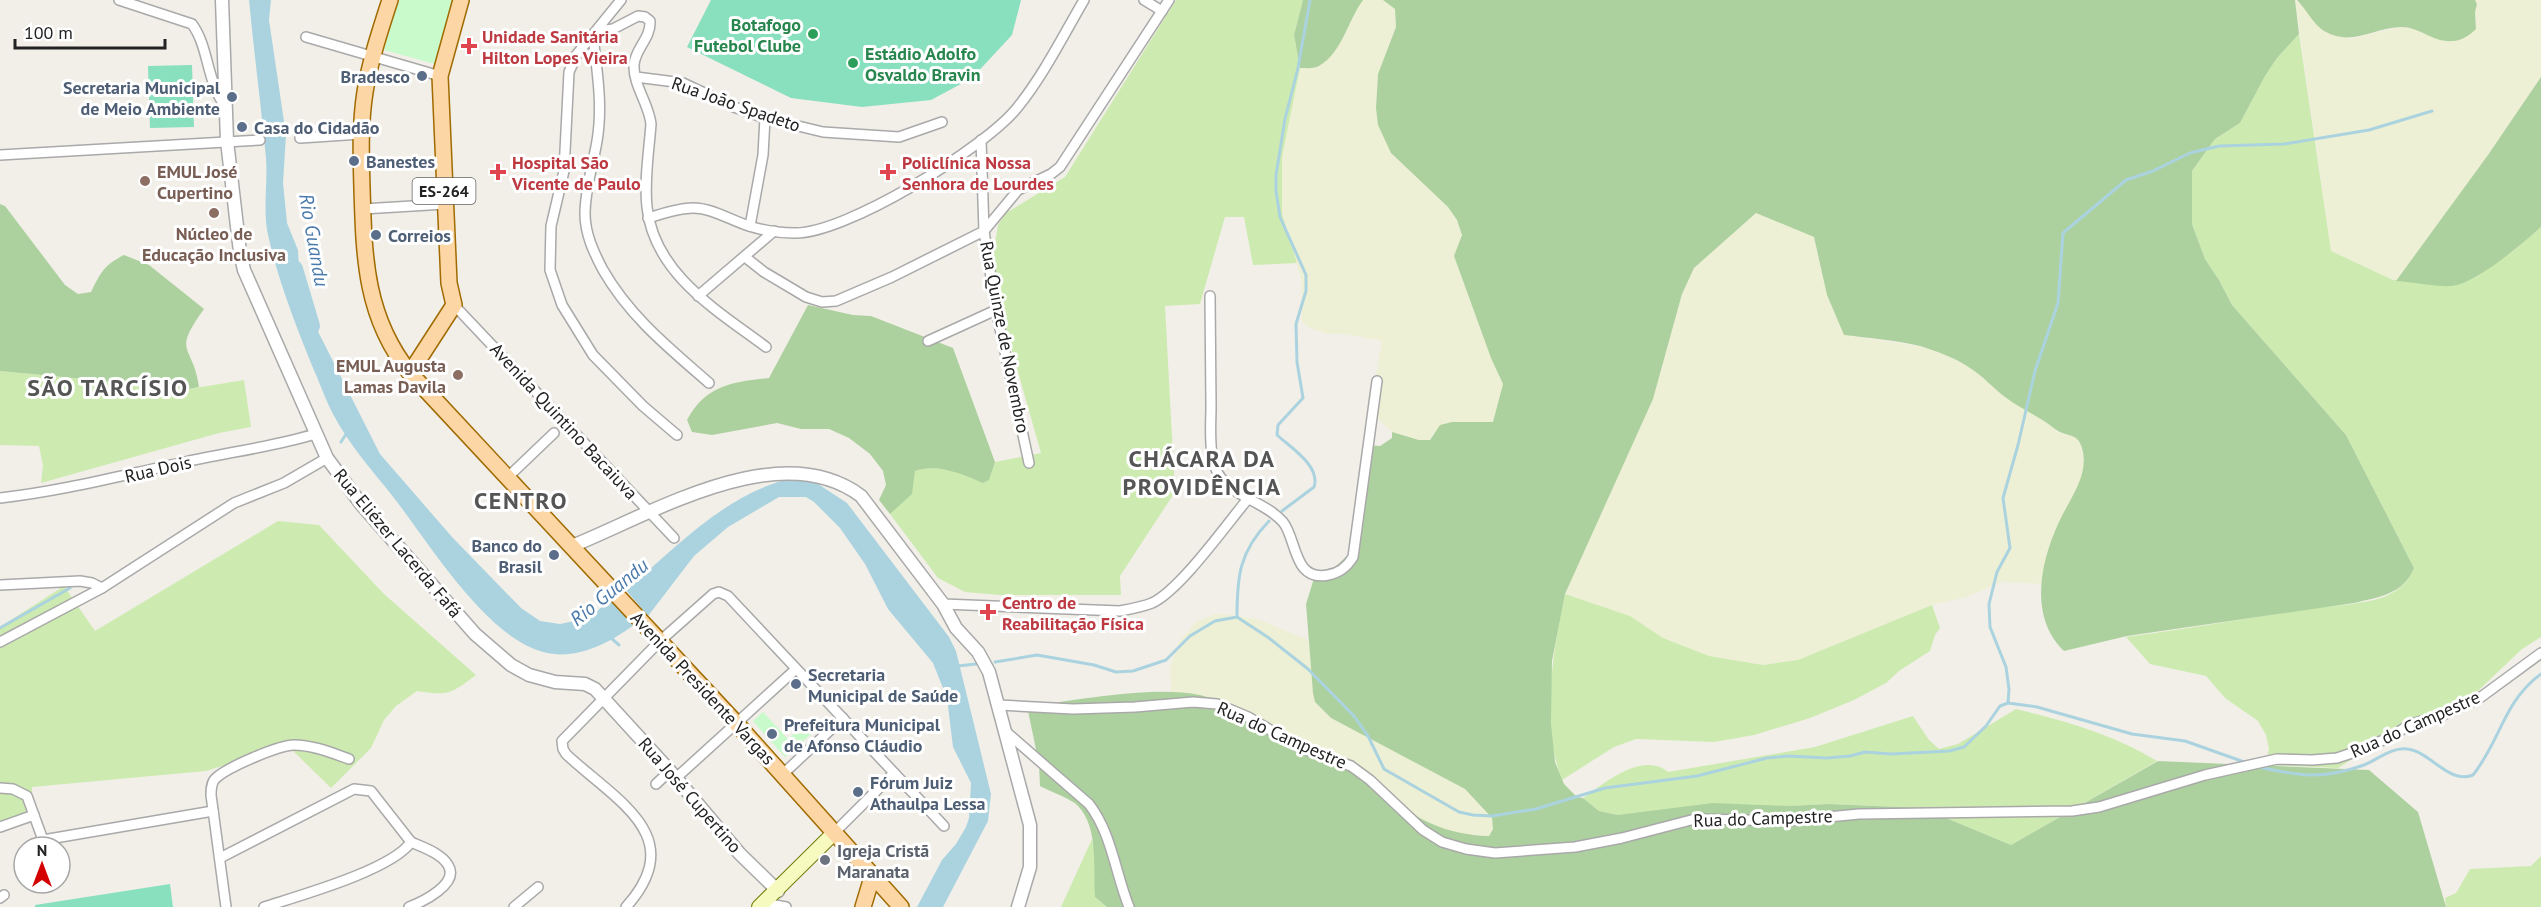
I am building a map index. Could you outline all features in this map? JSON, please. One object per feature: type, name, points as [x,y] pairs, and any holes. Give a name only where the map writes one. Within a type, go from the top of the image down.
[{"type":"main road","name":"Avenida Presidente Vargas","points":[[390,0],[372,56],[361,134],[365,256],[372,300],[390,345],[410,373],[783,774],[901,907]]},
{"type":"main road","name":"ES-264","points":[[454,304],[449,283],[440,76],[461,0]]},
{"type":"main road","points":[[410,373],[454,304]]},
{"type":"main road","points":[[762,905],[835,832]]},
{"type":"main road","points":[[863,907],[873,874]]},
{"type":"street","points":[[120,0],[192,24],[202,43],[210,78],[225,106]]},
{"type":"street","name":"Rua Eliézer Lacerda Fafá","points":[[222,0],[227,141],[235,220],[244,270],[327,458],[361,504],[408,559],[475,634],[493,650],[511,665],[529,675],[555,682],[585,684],[603,696]]},
{"type":"street","points":[[621,0],[578,54],[569,72],[564,171],[551,226],[550,270],[562,305],[593,355],[627,390],[677,435]]},
{"type":"street","points":[[648,218],[680,209],[697,208],[750,226],[795,233],[814,231],[866,211],[939,170],[981,140],[1016,109],[1084,0]]},
{"type":"street","points":[[1144,0],[1162,11]]},
{"type":"street","points":[[744,257],[806,297],[822,302],[836,301],[892,277],[984,231],[1018,190],[1051,174],[1060,167],[1169,0]]},
{"type":"street","points":[[595,33],[617,27],[638,16],[648,19],[649,32],[636,56],[636,77],[650,114],[651,124],[646,192],[648,218],[660,249],[673,269],[698,296],[766,348]]},
{"type":"street","points":[[595,33],[600,98],[599,120],[586,203],[588,235],[602,268],[627,307],[653,335],[710,383]]},
{"type":"street","points":[[306,37],[440,76]]},
{"type":"street","name":"Rua João Spadeto","points":[[636,77],[683,83],[734,107],[765,118],[823,132],[892,138],[906,136],[942,122]]},
{"type":"street","points":[[750,226],[763,155],[765,118]]},
{"type":"street","points":[[300,138],[361,134]]},
{"type":"street","points":[[0,155],[260,140]]},
{"type":"street","name":"Rua Quinze de Novembro","points":[[981,140],[984,231],[996,310],[1029,463]]},
{"type":"street","points":[[363,209],[445,204]]},
{"type":"street","points":[[698,296],[774,231]]},
{"type":"street","points":[[1210,296],[1212,459],[1220,478],[1247,500],[1283,522],[1305,569],[1324,576],[1341,571],[1353,557],[1377,381]]},
{"type":"street","name":"Avenida Quintino Bacaiuva","points":[[454,304],[674,538]]},
{"type":"street","points":[[928,341],[996,310]]},
{"type":"street","points":[[508,477],[554,433]]},
{"type":"street","name":"Rua Dois","points":[[0,498],[94,483],[315,434]]},
{"type":"street","points":[[0,642],[102,588],[234,503],[284,483],[327,458]]},
{"type":"street","points":[[572,546],[649,511],[747,477],[794,474],[835,480],[861,496],[943,603],[956,628],[986,664],[1030,825],[1030,867],[1026,887],[1018,907]]},
{"type":"street","points":[[943,603],[1120,611],[1143,606],[1159,598],[1182,578],[1247,500]]},
{"type":"street","points":[[0,585],[80,581],[102,588]]},
{"type":"street","points":[[626,907],[644,884],[650,872],[652,851],[644,829],[636,818],[566,754],[562,740],[603,696],[713,594],[721,592],[728,596],[944,826]]},
{"type":"street","name":"Rua do Campestre","points":[[999,705],[1073,709],[1144,707],[1193,702],[1217,704],[1248,717],[1301,748],[1351,766],[1370,780],[1423,830],[1442,842],[1466,849],[1495,853],[1575,847],[1623,838],[1695,819],[1787,821],[1859,814],[2072,811],[2099,807],[2242,766],[2277,759],[2337,758],[2361,750],[2390,737],[2411,724],[2443,715],[2481,697],[2541,653]]},
{"type":"street","points":[[656,784],[673,775],[796,669]]},
{"type":"street","name":"Rua José Cupertino","points":[[603,696],[740,854],[778,891]]},
{"type":"street","points":[[783,774],[843,718]]},
{"type":"street","points":[[1005,731],[1080,796],[1098,816],[1106,829],[1120,885],[1129,907]]},
{"type":"street","points":[[226,907],[211,789],[216,778],[284,746],[322,749],[349,759]]},
{"type":"street","points":[[835,832],[894,773]]},
{"type":"street","points":[[0,788],[22,792],[31,802],[43,840],[213,811]]},
{"type":"street","points":[[220,858],[349,790],[364,789],[371,792],[411,842],[441,857],[448,864],[450,871],[446,883],[438,891],[409,907]]},
{"type":"street","points":[[0,827],[34,815]]},
{"type":"street","points":[[264,907],[359,874],[395,856],[411,842]]},
{"type":"street","points":[[514,907],[538,887]]},
{"type":"street","points":[[762,905],[786,907]]},
{"type":"green space","points":[[398,0],[453,0],[435,64],[384,50]]},
{"type":"green space","name":"Estádio Adolfo Osvaldo Bravin","points":[[711,0],[1021,0],[1012,35],[972,78],[931,100],[862,107],[791,98],[687,47]]},
{"type":"green space","points":[[1176,0],[1303,0],[1294,35],[1300,68],[1282,157],[1282,214],[1297,263],[1253,265],[1244,217],[1225,217],[1200,304],[1165,306],[1175,492],[1120,576],[1121,595],[1000,595],[965,592],[938,578],[890,514],[910,491],[914,471],[942,469],[989,479],[995,462],[1041,453],[1001,312],[993,256],[998,225],[1006,213],[1065,177]]},
{"type":"green space","points":[[1303,0],[1363,0],[1339,45],[1327,60],[1315,68],[1300,68],[1294,35]]},
{"type":"green space","points":[[1363,0],[1383,0],[1395,9],[1396,27],[1378,74],[1376,108],[1391,153],[1448,207],[1457,220],[1462,235],[1454,256],[1491,358],[1504,384],[1493,423],[1452,422],[1433,433],[1430,440],[1419,440],[1392,432],[1373,414],[1374,386],[1382,341],[1344,334],[1327,334],[1310,328],[1302,322],[1301,278],[1282,214],[1282,157],[1300,68],[1320,66],[1330,56],[1348,28],[1355,10]]},
{"type":"green space","points":[[1383,0],[2295,0],[2299,34],[2277,58],[2265,76],[2240,123],[2215,139],[2192,171],[2192,224],[2205,259],[2232,305],[2346,435],[2414,568],[2404,584],[2390,593],[2354,603],[2127,636],[2064,651],[2053,637],[2046,622],[2041,590],[2046,556],[2058,524],[2081,478],[2084,458],[2078,439],[2059,431],[2011,401],[1975,371],[1952,358],[1911,344],[1844,335],[1827,295],[1814,237],[1756,213],[1694,268],[1682,294],[1653,399],[1565,594],[1552,661],[1551,724],[1555,762],[1564,784],[1577,797],[1583,798],[1599,811],[1618,815],[1713,803],[1922,808],[2011,845],[2158,761],[2369,770],[2418,812],[2446,907],[1107,907],[1095,897],[1094,849],[1089,826],[1085,815],[1075,803],[1040,786],[1039,764],[1027,706],[1137,693],[1181,692],[1200,695],[1244,711],[1321,753],[1344,759],[1365,769],[1394,800],[1431,824],[1474,835],[1489,836],[1493,829],[1492,818],[1465,789],[1331,718],[1315,702],[1313,693],[1306,604],[1316,572],[1335,567],[1351,552],[1366,445],[1380,446],[1392,438],[1392,432],[1419,440],[1430,440],[1440,425],[1452,422],[1493,422],[1503,384],[1491,358],[1454,256],[1462,235],[1457,220],[1448,207],[1391,153],[1378,125],[1376,108],[1378,74],[1396,27],[1395,9]]},
{"type":"green space","points":[[2295,0],[2305,7],[2323,31],[2350,39],[2400,27],[2417,29],[2431,37],[2476,29],[2477,4],[2475,0],[2541,0],[2541,77],[2488,155],[2396,281],[2331,251]]},
{"type":"green space","points":[[2297,0],[2475,0],[2477,4],[2476,29],[2465,37],[2453,41],[2439,40],[2407,27],[2344,37],[2320,28]]},
{"type":"green space","points":[[2299,34],[2331,251],[2393,280],[2453,286],[2476,277],[2512,252],[2541,227],[2541,637],[2522,649],[2462,706],[2441,715],[2418,717],[2396,728],[2378,743],[2338,768],[2265,765],[2269,749],[2266,735],[2258,721],[2225,698],[2206,676],[2150,664],[2126,637],[2373,600],[2398,589],[2414,568],[2346,435],[2232,305],[2205,259],[2192,224],[2192,171],[2215,139],[2240,123],[2265,76],[2277,58]]},
{"type":"green space","points":[[192,65],[194,127],[150,128],[148,66]]},
{"type":"green space","points":[[2541,77],[2541,227],[2499,262],[2462,283],[2445,286],[2396,281],[2488,155]]},
{"type":"green space","points":[[0,204],[5,206],[65,285],[78,294],[91,292],[104,270],[124,255],[149,265],[204,309],[188,334],[186,342],[199,387],[189,389],[0,371]]},
{"type":"green space","points":[[1756,213],[1814,237],[1827,295],[1844,335],[1919,346],[1948,356],[1970,367],[2005,397],[2041,418],[2058,432],[2073,435],[2079,440],[2082,446],[2084,466],[2080,482],[2048,549],[2042,584],[2001,582],[1967,597],[1932,605],[1798,660],[1763,665],[1709,656],[1663,638],[1630,616],[1565,594],[1653,399],[1682,294],[1694,268]]},
{"type":"green space","points":[[808,305],[853,315],[871,316],[953,348],[995,462],[989,480],[983,483],[941,469],[915,471],[912,494],[890,514],[879,500],[886,485],[883,471],[870,454],[849,438],[829,429],[801,429],[777,423],[712,435],[692,432],[687,420],[694,408],[712,392],[743,381],[769,378]]},
{"type":"green space","points":[[0,371],[189,389],[244,380],[251,427],[219,433],[41,483],[43,466],[39,446],[0,445]]},
{"type":"green space","points":[[278,521],[319,525],[384,594],[476,675],[449,692],[417,691],[396,706],[384,720],[371,748],[331,788],[288,746],[206,771],[32,787],[32,814],[0,826],[0,627],[64,586],[95,631]]},
{"type":"green space","points":[[1565,594],[1630,616],[1663,638],[1709,656],[1763,665],[1798,660],[1932,605],[1940,628],[1930,651],[1899,671],[1886,683],[1854,700],[1810,718],[1754,735],[1714,742],[1636,739],[1614,747],[1562,780],[1555,758],[1550,711],[1553,663]]},
{"type":"green space","points":[[1215,614],[1260,620],[1308,640],[1315,702],[1331,718],[1465,789],[1492,818],[1493,829],[1489,836],[1454,833],[1423,821],[1325,756],[1171,692],[1170,667],[1179,642],[1196,622]]},
{"type":"green space","points":[[2016,709],[2089,729],[2123,743],[2157,761],[2011,845],[1922,808],[1829,804],[1618,815],[1599,811],[1583,798],[1613,778],[1635,767],[1658,766],[1668,772],[1815,747],[1913,716],[1929,740],[1939,749],[1958,744]]},
{"type":"green space","points":[[763,712],[788,739],[808,721],[816,730],[785,757],[753,721]]},
{"type":"green space","points":[[1092,839],[1095,853],[1095,897],[1107,907],[1061,907]]},
{"type":"green space","points":[[2541,856],[2541,907],[2446,907],[2445,898],[2456,893],[2470,869],[2531,866]]},
{"type":"green space","points":[[170,884],[173,907],[35,907],[35,905]]},
{"type":"water","points":[[249,0],[271,0],[269,20],[286,135],[283,183],[287,223],[298,250],[300,296],[380,454],[452,537],[521,608],[540,621],[560,624],[579,620],[596,612],[612,598],[635,624],[615,638],[580,652],[555,654],[543,652],[522,643],[501,628],[480,609],[441,563],[339,425],[325,397],[294,320],[267,229],[266,158]]},
{"type":"water","points":[[793,478],[818,484],[847,503],[949,637],[956,651],[991,794],[988,821],[943,907],[917,907],[942,860],[956,844],[969,818],[971,783],[953,747],[947,698],[933,663],[888,609],[865,564],[840,528],[814,502],[806,497],[779,497],[728,527],[694,556],[648,616],[626,590],[703,523],[746,496],[769,485]]},
{"type":"waterway","points":[[1282,511],[1314,487],[1315,479],[1309,464],[1277,435],[1278,425],[1303,398],[1297,362],[1296,324],[1306,291],[1306,275],[1280,217],[1276,175],[1285,119],[1298,68],[1310,0]]},
{"type":"waterway","points":[[2008,703],[2006,667],[1990,627],[1989,604],[1997,572],[2010,548],[2003,498],[2035,371],[2058,303],[2063,233],[2126,180],[2153,171],[2190,153],[2219,146],[2284,144],[2369,130],[2432,111]]},
{"type":"waterway","name":"Rio Guandu","points":[[294,269],[311,326]]},
{"type":"waterway","points":[[341,442],[348,431]]},
{"type":"waterway","points":[[1237,617],[1239,577],[1242,566],[1251,543],[1269,521]]},
{"type":"waterway","points":[[0,628],[70,588]]},
{"type":"waterway","points":[[995,662],[1037,655],[1094,665],[1116,672],[1133,671],[1166,660],[1190,636],[1215,621],[1237,617],[1269,638],[1308,669],[1354,716],[1368,736],[1384,769],[1459,812],[1473,815],[1492,816],[1536,809],[1605,788],[1697,776],[1767,758],[1788,756],[1827,758],[1865,752],[1891,754],[1949,751],[1964,747],[1986,726],[2000,706],[2008,703],[2037,707],[2132,734],[2185,741],[2247,763]]},
{"type":"waterway","points":[[611,638],[619,645]]},
{"type":"waterway","points":[[958,666],[976,664]]},
{"type":"waterway","points":[[2259,767],[2287,773],[2323,775],[2349,770],[2390,752],[2407,749],[2424,755],[2448,772],[2464,777],[2473,775],[2518,697],[2541,674]]},
{"type":"place","name":"Botafogo Futebol Clube","points":[[813,34]]},
{"type":"place","name":"Unidade Sanitária Hilton Lopes Vieira","points":[[469,46]]},
{"type":"place","name":"Estádio Adolfo Osvaldo Bravin","points":[[853,63]]},
{"type":"place","name":"Bradesco","points":[[422,76]]},
{"type":"place","name":"Secretaria Municipal de Meio Ambiente","points":[[232,97]]},
{"type":"place","name":"Casa do Cidadão","points":[[242,127]]},
{"type":"place","name":"Banestes","points":[[354,161]]},
{"type":"place","name":"Hospital São Vicente de Paulo","points":[[498,172]]},
{"type":"place","name":"Policlínica Nossa Senhora de Lourdes","points":[[888,172]]},
{"type":"place","name":"EMUL José Cupertino","points":[[145,181]]},
{"type":"place","name":"Núcleo de Educação Inclusiva","points":[[214,213]]},
{"type":"place","name":"Correios","points":[[376,235]]},
{"type":"place","name":"EMUL Augusta Lamas Davila","points":[[458,375]]},
{"type":"place","name":"Banco do Brasil","points":[[554,555]]},
{"type":"place","name":"Centro de Reabilitação Física","points":[[988,612]]},
{"type":"place","name":"Secretaria Municipal de Saúde","points":[[796,684]]},
{"type":"place","name":"Prefeitura Municipal de Afonso Cláudio","points":[[772,734]]},
{"type":"place","name":"Fórum Juiz Athaulpa Lessa","points":[[858,792]]},
{"type":"place","name":"Igreja Cristã Maranata","points":[[825,860]]},
{"type":"district","name":"SÃO TARCÍSIO","points":[[108,387]]},
{"type":"district","name":"CHÁCARA DA PROVIDÊNCIA","points":[[1202,472]]},
{"type":"district","name":"CENTRO","points":[[521,500]]}]
